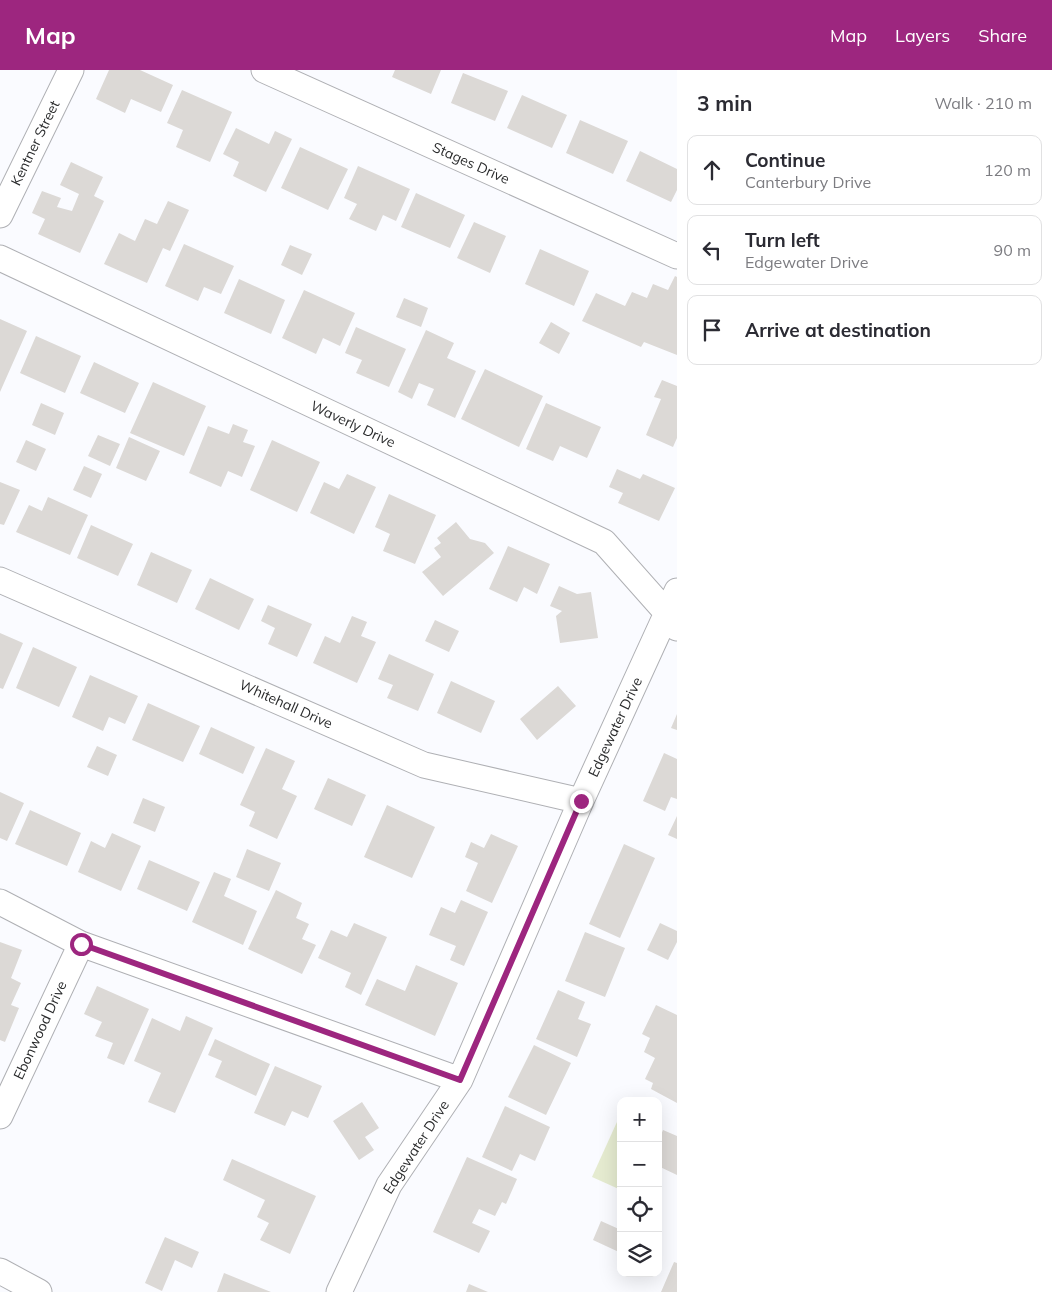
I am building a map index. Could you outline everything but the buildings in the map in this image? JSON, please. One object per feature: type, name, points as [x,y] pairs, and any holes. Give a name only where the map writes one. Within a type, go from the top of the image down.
[{"type":"street","name":"Kentner Street","points":[[0,215],[71,70]]},
{"type":"street","name":"Stages Drive","points":[[264,70],[677,256]]},
{"type":"street","name":"Waverly Drive","points":[[0,258],[604,542],[672,621]]},
{"type":"street","name":"Whitehall Drive","points":[[0,580],[424,764],[581,801]]},
{"type":"street","name":"Edgewater Drive","points":[[339,1292],[389,1185],[460,1080],[581,801],[672,621],[677,591]]},
{"type":"street","points":[[0,902],[81,944],[460,1080]]},
{"type":"street","name":"Ebonwood Drive","points":[[0,1116],[81,944]]},
{"type":"street","points":[[0,1271],[39,1292]]},
{"type":"green space","points":[[617,1122],[617,1188],[592,1177]]},
{"type":"route","points":[[81,944],[460,1080],[581,801]]}]
